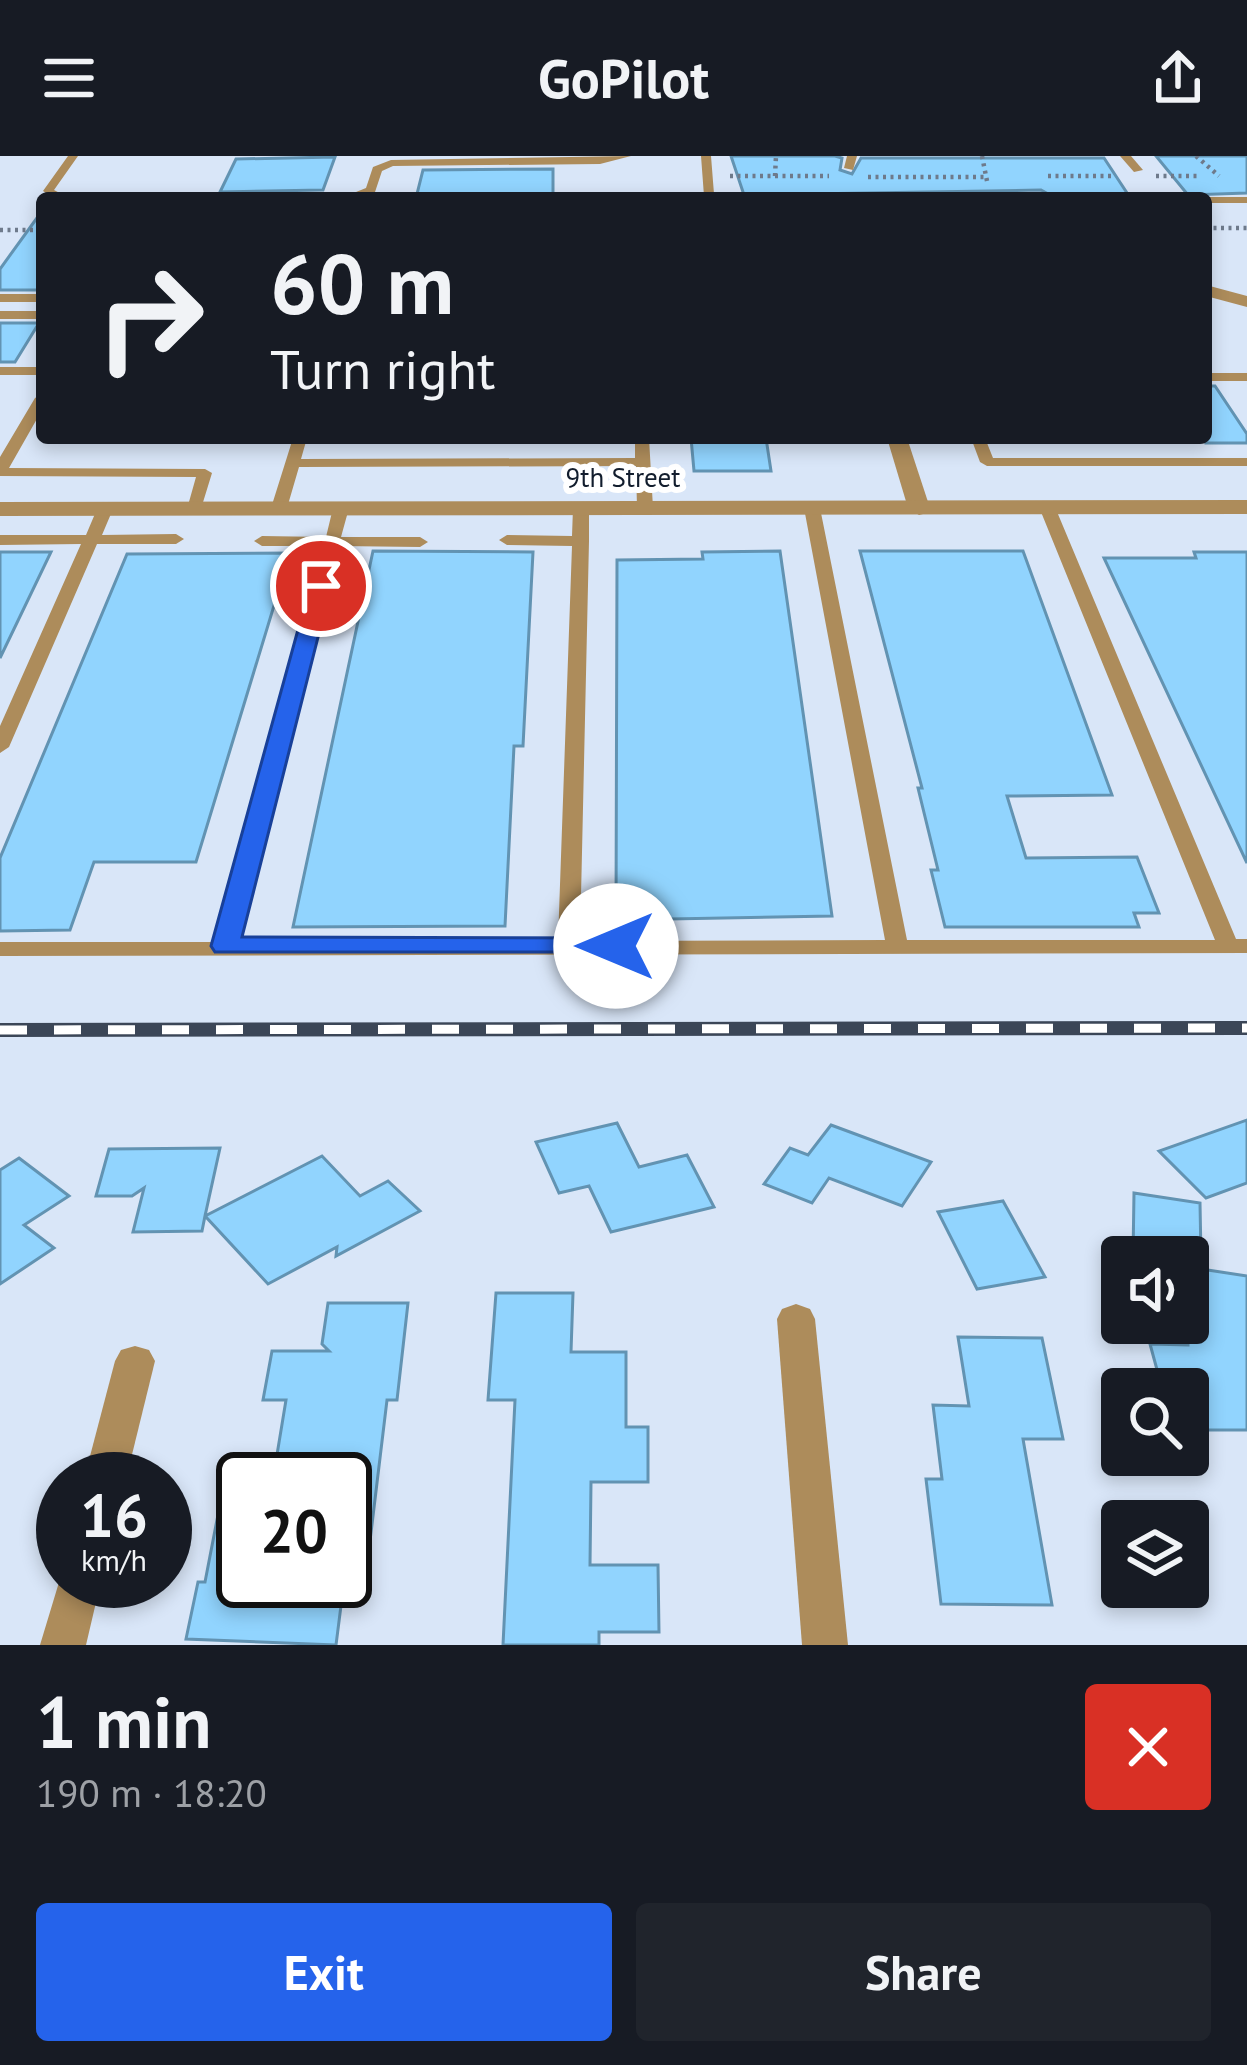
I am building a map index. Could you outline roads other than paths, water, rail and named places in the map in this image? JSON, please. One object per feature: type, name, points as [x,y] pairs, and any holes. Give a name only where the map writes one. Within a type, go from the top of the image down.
[{"type":"street","points":[[899,444],[919,508]]},
{"type":"street","name":"9th Street","points":[[0,509],[1247,506]]},
{"type":"street","points":[[796,1318],[825,1645]]},
{"type":"street","points":[[112,1452],[135,1361]]},
{"type":"street","points":[[63,1645],[73,1608]]},
{"type":"lane","points":[[52,192],[48,190],[73,156]]},
{"type":"lane","points":[[365,192],[371,190],[377,169],[391,164],[600,161],[626,156]]},
{"type":"lane","points":[[706,156],[705,175],[712,192]]},
{"type":"lane","points":[[1125,156],[1140,173]]},
{"type":"lane","points":[[1212,200],[1247,200]]},
{"type":"lane","points":[[0,298],[36,298]]},
{"type":"lane","points":[[0,315],[36,315]]},
{"type":"lane","points":[[0,371],[36,371]]},
{"type":"lane","points":[[1212,378],[1245,382]]},
{"type":"lane","points":[[36,408],[0,471],[205,472],[195,508]]},
{"type":"lane","points":[[279,508],[298,444]]},
{"type":"lane","points":[[642,444],[645,508]]},
{"type":"lane","points":[[980,444],[987,462],[1247,462]]},
{"type":"lane","points":[[292,463],[643,462]]},
{"type":"lane","points":[[0,949],[1238,946],[1047,507]]},
{"type":"lane","points":[[0,747],[105,508]]},
{"type":"lane","points":[[225,946],[341,508]]},
{"type":"lane","points":[[568,946],[581,508]]},
{"type":"lane","points":[[812,508],[897,946]]},
{"type":"lane","points":[[0,540],[176,539]]},
{"type":"lane","points":[[507,540],[581,541]]},
{"type":"lane","points":[[262,542],[420,542]]},
{"type":"railway","points":[[0,1030],[1247,1028]]}]
